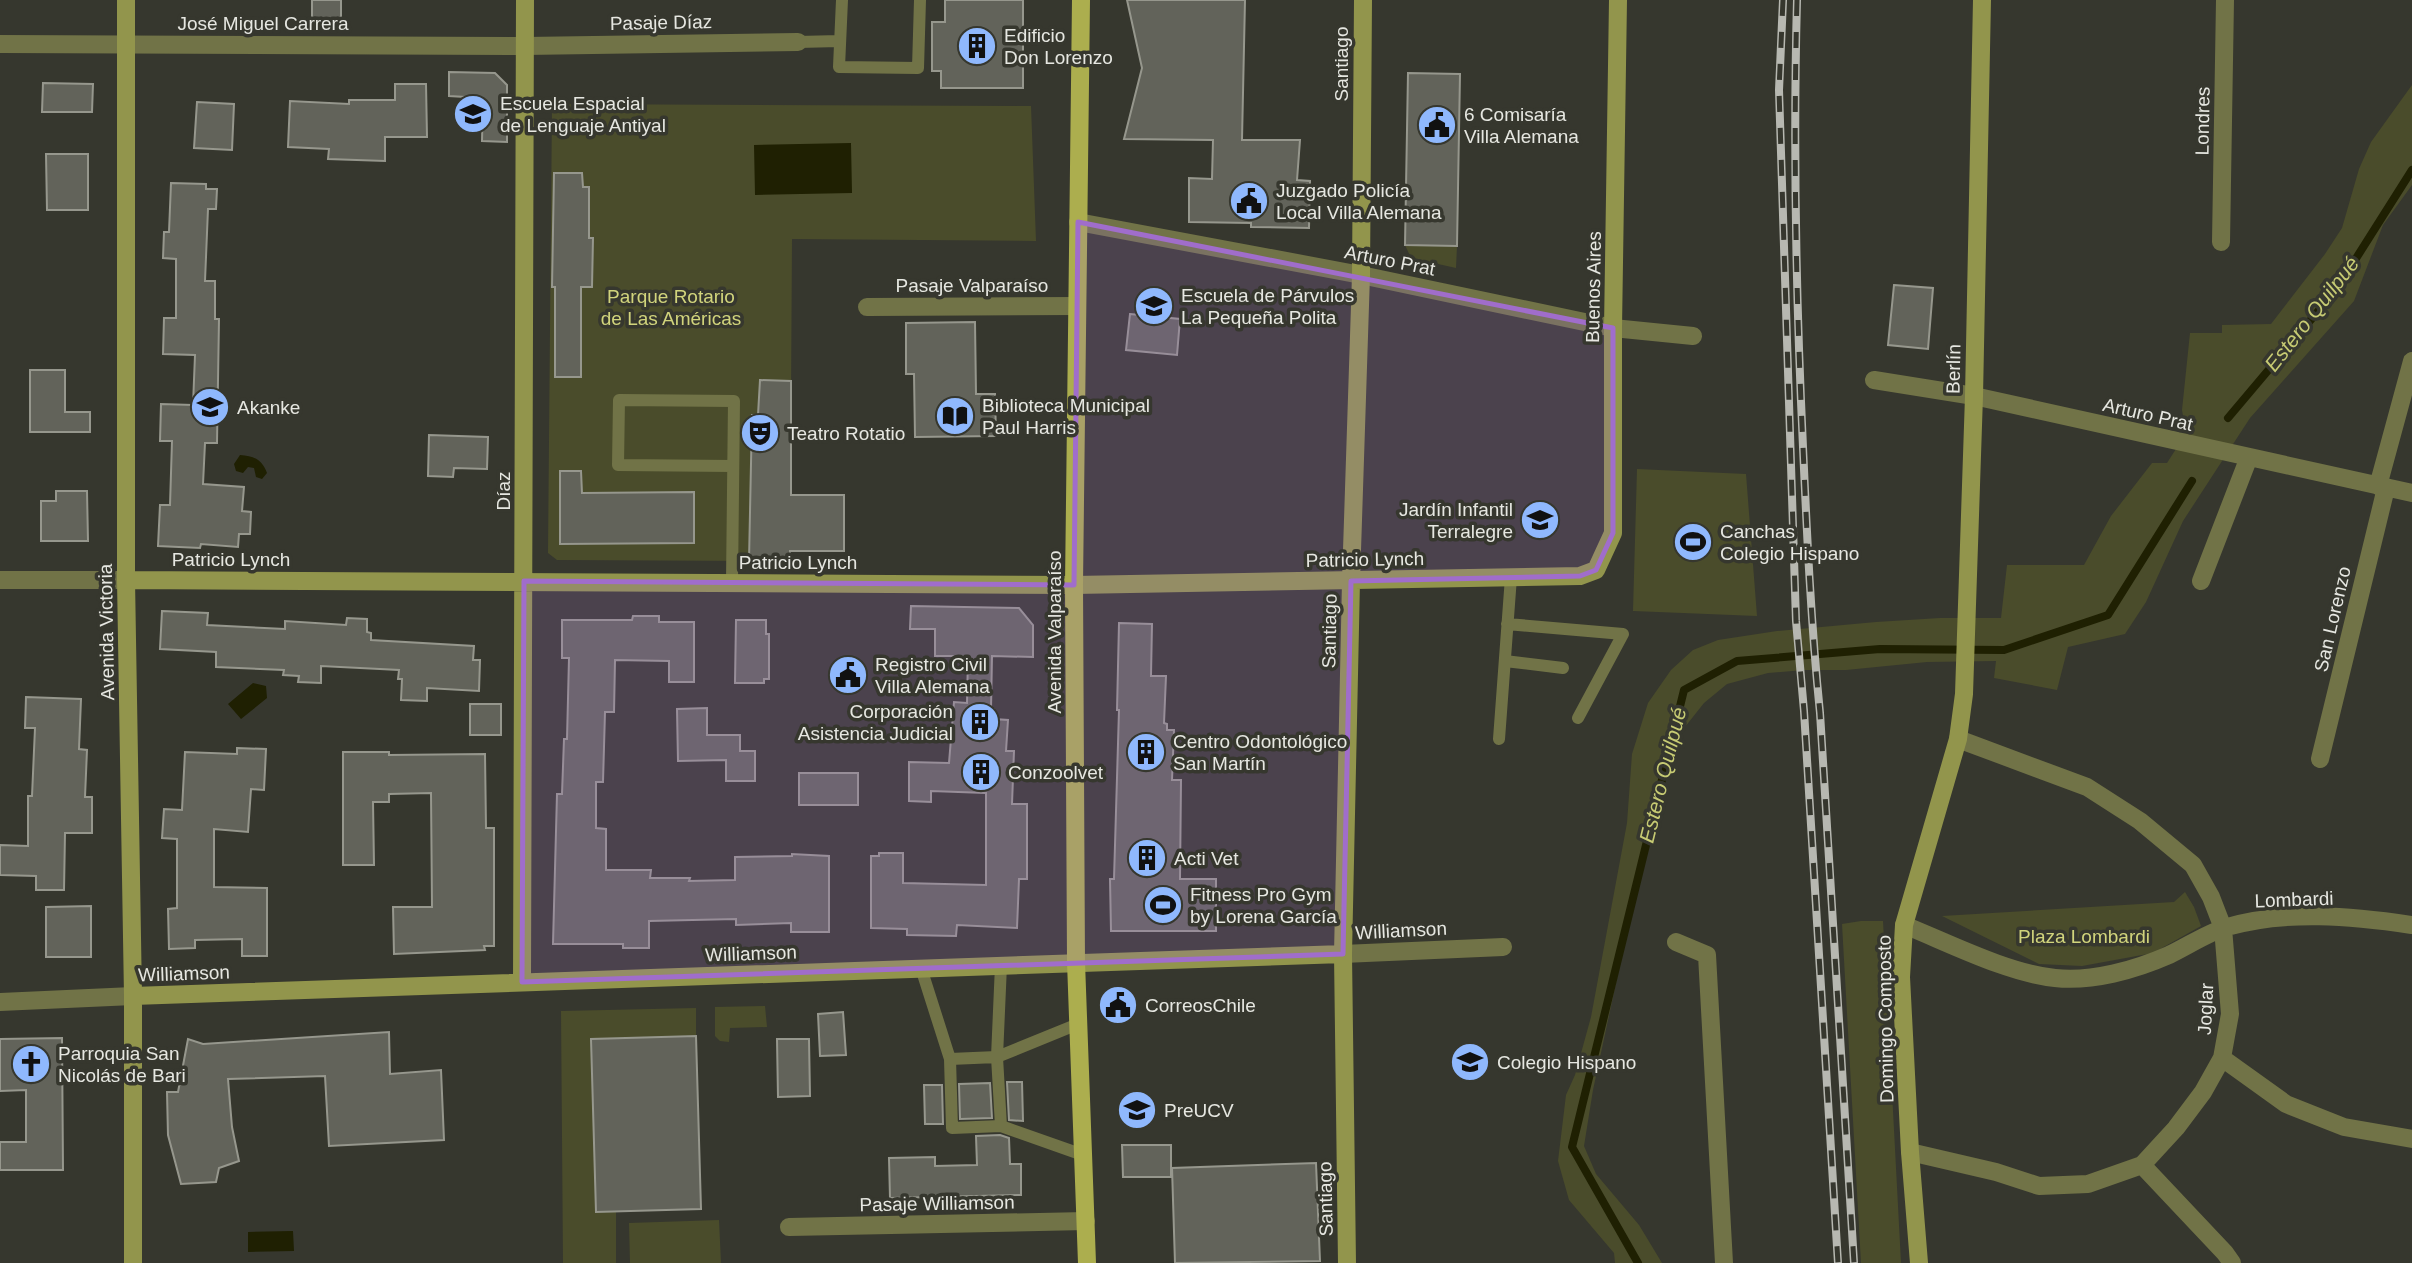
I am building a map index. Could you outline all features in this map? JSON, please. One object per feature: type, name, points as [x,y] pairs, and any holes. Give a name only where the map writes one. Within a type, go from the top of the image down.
[{"type":"main road","name":"Avenida Valparaíso","points":[[1081,0],[1074,585],[1076,962],[1087,1263]]},
{"type":"street","name":"Avenida Victoria","points":[[126,0],[126,580],[133,996],[133,1263]]},
{"type":"street","name":"Díaz","points":[[522,982],[525,0]]},
{"type":"street","name":"Santiago","points":[[1347,1263],[1343,954],[1361,275],[1363,0]]},
{"type":"street","name":"Buenos Aires","points":[[1596,570],[1613,533],[1618,0]]},
{"type":"street","name":"Berlín","points":[[1958,739],[1964,694],[1974,396],[1982,0]]},
{"type":"street","name":"Londres","points":[[2221,242],[2225,0]]},
{"type":"street","name":"Pasaje Díaz","points":[[525,46],[798,42]]},
{"type":"street","name":"José Miguel Carrera","points":[[0,44],[525,46]]},
{"type":"street","name":"Arturo Prat","points":[[1078,222],[1361,275],[1613,328],[1693,337]]},
{"type":"street","name":"Pasaje Valparaíso","points":[[867,307],[1077,306]]},
{"type":"street","name":"San Lorenzo","points":[[2320,759],[2412,361]]},
{"type":"street","name":"Arturo Prat","points":[[1874,380],[1974,396],[2412,493]]},
{"type":"street","points":[[2201,580],[2241,455]]},
{"type":"street","name":"Patricio Lynch","points":[[0,580],[1074,585],[1580,576],[1596,570]]},
{"type":"street","name":"Domingo Composto","points":[[1919,1263],[1901,977],[1904,925],[1958,739]]},
{"type":"street","name":"Joglar","points":[[1910,1152],[1996,1172],[2039,1186],[2088,1184],[2142,1165],[2176,1128],[2203,1092],[2222,1058],[2230,1014],[2223,928],[2211,897],[2193,866],[2140,821],[2087,787],[1958,739]]},
{"type":"street","name":"Lombardi","points":[[1904,925],[2021,972],[2056,979],[2090,977],[2130,969],[2166,956],[2223,928],[2259,918],[2315,917],[2412,925]]},
{"type":"street","points":[[1676,942],[1707,955],[1724,1263]]},
{"type":"street","name":"Williamson","points":[[0,1002],[1503,947]]},
{"type":"street","points":[[2222,1058],[2286,1104],[2344,1126],[2412,1139]]},
{"type":"street","points":[[2142,1165],[2225,1253],[2231,1263]]},
{"type":"street","name":"Pasaje Williamson","points":[[789,1227],[1086,1221]]},
{"type":"lane","points":[[842,0],[839,67],[918,68],[920,0]]},
{"type":"lane","points":[[798,42],[839,41]]},
{"type":"lane","points":[[732,582],[734,401],[619,400],[618,466],[733,466]]},
{"type":"lane","points":[[1499,739],[1511,577]]},
{"type":"lane","points":[[1507,624],[1623,634],[1578,718]]},
{"type":"lane","points":[[1505,661],[1563,668]]},
{"type":"lane","points":[[1001,965],[997,1057],[1001,1126]]},
{"type":"lane","points":[[921,968],[950,1059],[952,1128],[1001,1126],[1083,1155]]},
{"type":"lane","points":[[950,1059],[997,1057],[1078,1024]]},
{"type":"highlighted area","points":[[1078,222],[1613,328],[1613,533],[1596,570],[1580,576],[1351,581],[1343,954],[522,982],[524,581],[1074,585]]},
{"type":"green space","points":[[2412,85],[2412,185],[2383,225],[2354,301],[2250,418],[2183,521],[2146,602],[2125,634],[2068,647],[2057,690],[1994,678],[1996,661],[1927,662],[1846,670],[1768,673],[1727,684],[1704,703],[1681,732],[1662,769],[1593,1090],[1584,1146],[1596,1174],[1639,1225],[1662,1263],[1615,1263],[1614,1253],[1569,1200],[1558,1161],[1566,1095],[1575,1075],[1591,1017],[1627,823],[1632,754],[1648,703],[1671,670],[1693,650],[1718,640],[1777,631],[1876,622],[2001,618],[2007,565],[2084,565],[2111,516],[2152,463],[2167,463],[2183,438],[2185,427],[2182,410],[2190,333],[2222,333],[2222,325],[2271,324],[2342,228],[2359,169],[2371,142]]},
{"type":"green space","name":"Parque Rotario de Las Américas","points":[[552,104],[1031,106],[1036,241],[792,239],[790,561],[557,560],[548,553]]},
{"type":"green space","points":[[1405,245],[1457,246],[1456,268],[1411,258]]},
{"type":"green space","name":"Canchas Colegio Hispano","points":[[1637,469],[1746,474],[1757,616],[1633,611]]},
{"type":"green space","name":"Plaza Lombardi","points":[[2185,892],[2201,926],[2153,953],[2082,966],[2039,964],[1942,916],[2174,902]]},
{"type":"green space","points":[[1883,921],[1901,1263],[1861,1263],[1842,924]]},
{"type":"green space","points":[[765,1006],[767,1027],[730,1028],[729,1042],[720,1041],[715,1036],[715,1007]]},
{"type":"green space","points":[[696,1008],[696,1036],[591,1039],[596,1211],[616,1211],[616,1263],[563,1263],[561,1011]]},
{"type":"green space","points":[[719,1220],[721,1263],[630,1263],[629,1223]]},
{"type":"shaded area","points":[[851,143],[852,193],[755,195],[754,145]]},
{"type":"shaded area","points":[[240,455],[260,461],[267,473],[262,479],[256,477],[254,468],[248,467],[243,473],[236,471],[234,464]]},
{"type":"shaded area","points":[[253,683],[266,686],[267,698],[241,719],[228,704]]},
{"type":"shaded area","points":[[293,1231],[294,1251],[248,1252],[248,1232]]},
{"type":"building","points":[[312,0],[341,0],[341,25],[312,25]]},
{"type":"building","name":"Edificio Don Lorenzo","points":[[945,0],[1023,0],[1023,88],[941,88],[941,71],[932,71],[932,22],[945,22]]},
{"type":"building","points":[[1127,0],[1245,0],[1242,140],[1300,140],[1297,180],[1310,181],[1309,228],[1189,222],[1189,178],[1212,179],[1213,140],[1124,139],[1142,68]]},
{"type":"building","points":[[449,72],[495,73],[507,85],[507,142],[482,141],[483,98],[449,96]]},
{"type":"building","points":[[1408,73],[1460,74],[1457,246],[1405,245]]},
{"type":"building","points":[[43,83],[93,84],[92,112],[42,112]]},
{"type":"building","points":[[395,84],[426,84],[427,137],[385,137],[385,161],[328,159],[329,149],[288,147],[290,101],[349,104],[349,100],[395,100]]},
{"type":"building","points":[[197,102],[234,104],[232,150],[194,148]]},
{"type":"building","points":[[46,154],[88,154],[88,210],[47,210]]},
{"type":"building","points":[[554,173],[582,173],[583,187],[589,187],[589,238],[593,238],[592,287],[581,287],[581,377],[555,377],[555,287],[552,287]]},
{"type":"building","points":[[171,183],[206,184],[206,189],[217,189],[216,209],[208,209],[205,281],[215,281],[215,319],[219,319],[217,443],[205,443],[203,484],[244,487],[242,511],[251,512],[250,534],[239,534],[238,547],[201,544],[200,548],[158,546],[160,505],[170,505],[172,441],[160,441],[161,404],[193,405],[195,355],[163,354],[164,318],[176,318],[176,259],[163,258],[164,232],[169,232]]},
{"type":"building","points":[[1894,285],[1933,288],[1928,349],[1888,345]]},
{"type":"building","points":[[1130,314],[1180,319],[1177,355],[1126,350]]},
{"type":"building","points":[[975,322],[976,394],[995,394],[996,436],[915,437],[914,374],[906,374],[906,323]]},
{"type":"building","points":[[30,370],[65,370],[65,412],[90,412],[90,432],[30,432]]},
{"type":"building","points":[[760,380],[791,381],[791,495],[844,495],[844,551],[790,551],[790,561],[749,561],[752,415],[758,415]]},
{"type":"building","points":[[429,435],[488,437],[487,469],[454,468],[453,477],[428,476]]},
{"type":"building","points":[[560,471],[581,471],[582,493],[694,492],[694,543],[560,544]]},
{"type":"building","points":[[56,491],[87,491],[88,541],[41,541],[41,501],[56,501]]},
{"type":"building","points":[[911,606],[1019,608],[1033,625],[1033,657],[992,656],[991,709],[994,709],[994,719],[1008,720],[1006,751],[1014,751],[1012,804],[1027,804],[1027,879],[1019,879],[1017,928],[957,925],[956,936],[907,935],[907,929],[871,928],[871,856],[879,856],[879,853],[903,853],[903,883],[986,885],[986,793],[931,791],[931,802],[909,801],[909,762],[949,763],[954,702],[967,703],[968,656],[935,656],[935,629],[910,629]]},
{"type":"building","points":[[162,611],[208,613],[207,625],[285,629],[285,621],[346,625],[347,618],[367,619],[367,632],[371,633],[371,640],[474,646],[473,660],[480,660],[479,691],[427,688],[427,701],[401,700],[402,679],[398,679],[399,670],[321,666],[321,683],[298,682],[299,676],[283,675],[284,670],[216,667],[216,652],[160,649]]},
{"type":"building","points":[[633,616],[659,616],[659,622],[694,622],[694,682],[669,682],[669,661],[615,660],[614,712],[605,712],[603,782],[596,782],[596,828],[606,829],[606,870],[651,870],[650,878],[735,880],[735,857],[792,854],[829,856],[829,932],[791,932],[791,923],[736,925],[736,919],[649,921],[649,948],[623,948],[623,944],[553,944],[557,794],[562,794],[564,739],[567,739],[569,658],[562,658],[562,620],[632,620]]},
{"type":"building","points":[[736,620],[766,620],[766,634],[769,634],[769,679],[764,679],[764,683],[735,683]]},
{"type":"building","points":[[1119,623],[1152,624],[1151,676],[1166,676],[1164,723],[1167,724],[1167,730],[1174,730],[1172,780],[1181,780],[1180,879],[1216,879],[1216,931],[1111,931],[1110,879],[1114,879]]},
{"type":"building","points":[[26,697],[81,699],[79,749],[87,750],[85,797],[92,797],[92,833],[65,833],[64,890],[36,890],[36,876],[0,875],[0,845],[28,846],[28,796],[32,796],[35,728],[25,728]]},
{"type":"building","points":[[470,704],[501,704],[501,735],[470,735]]},
{"type":"building","points":[[707,708],[707,735],[740,735],[740,751],[755,751],[755,781],[726,781],[726,760],[678,761],[677,709]]},
{"type":"building","points":[[237,748],[266,749],[264,790],[251,789],[248,832],[214,829],[214,887],[267,888],[267,956],[242,956],[242,939],[195,940],[195,948],[169,949],[168,909],[177,908],[177,839],[162,838],[164,809],[182,810],[185,752],[237,754]]},
{"type":"building","points":[[343,752],[389,752],[389,755],[485,754],[486,828],[494,828],[494,946],[484,946],[485,950],[394,954],[393,907],[432,907],[431,793],[389,794],[389,802],[373,802],[374,865],[343,865]]},
{"type":"building","points":[[799,773],[858,773],[858,805],[799,805]]},
{"type":"building","points":[[91,906],[91,957],[46,957],[46,907]]},
{"type":"building","points":[[843,1012],[846,1055],[820,1056],[818,1014]]},
{"type":"building","points":[[389,1032],[390,1074],[441,1070],[444,1140],[329,1146],[325,1076],[228,1079],[232,1127],[239,1161],[219,1168],[216,1182],[181,1184],[168,1135],[167,1092],[178,1092],[188,1039],[203,1044]]},
{"type":"building","points":[[696,1036],[701,1209],[596,1212],[591,1039]]},
{"type":"building","points":[[62,1038],[63,1170],[0,1170],[0,1142],[26,1142],[26,1090],[0,1091],[0,1039]]},
{"type":"building","points":[[777,1039],[809,1039],[810,1096],[778,1097]]},
{"type":"building","points":[[1007,1082],[1022,1082],[1023,1121],[1009,1120]]},
{"type":"building","points":[[990,1083],[992,1118],[960,1119],[959,1084]]},
{"type":"building","points":[[924,1085],[942,1085],[943,1124],[925,1124]]},
{"type":"building","points":[[1000,1135],[1009,1138],[1010,1164],[1021,1164],[1021,1195],[890,1198],[889,1158],[935,1157],[935,1166],[977,1165],[976,1136]]},
{"type":"building","points":[[1122,1145],[1171,1145],[1171,1177],[1123,1177]]},
{"type":"building","points":[[1316,1163],[1320,1261],[1175,1263],[1172,1168]]},
{"type":"waterway","name":"Estero Quilpué","points":[[2228,418],[2336,290],[2412,170]]},
{"type":"waterway","name":"Estero Quilpué","points":[[1638,1263],[1572,1147],[1684,690],[1737,661],[1880,649],[2004,650],[2108,615],[2192,481]]},
{"type":"railway","points":[[1783,0],[1779,90],[1796,621],[1804,711],[1838,1263]]},
{"type":"railway","points":[[1797,0],[1796,224],[1803,447],[1854,1263]]},
{"type":"place","name":"Edificio Don Lorenzo","points":[[977,46]]},
{"type":"place","name":"Escuela Espacial de Lenguaje Antiyal","points":[[473,114]]},
{"type":"place","name":"6 Comisaría Villa Alemana","points":[[1437,125]]},
{"type":"place","name":"Juzgado Policía Local Villa Alemana","points":[[1249,201]]},
{"type":"place","name":"Escuela de Párvulos La Pequeña Polita","points":[[1154,306]]},
{"type":"place","name":"Akanke","points":[[210,407]]},
{"type":"place","name":"Biblioteca Municipal Paul Harris","points":[[955,416]]},
{"type":"place","name":"Teatro Rotatio","points":[[760,433]]},
{"type":"place","name":"Jardín Infantil Terralegre","points":[[1540,520]]},
{"type":"place","name":"Canchas Colegio Hispano","points":[[1693,542]]},
{"type":"place","name":"Registro Civil Villa Alemana","points":[[848,675]]},
{"type":"place","name":"Corporación Asistencia Judicial","points":[[980,722]]},
{"type":"place","name":"Centro Odontológico San Martín","points":[[1146,752]]},
{"type":"place","name":"Conzoolvet","points":[[981,772]]},
{"type":"place","name":"Acti Vet","points":[[1147,858]]},
{"type":"place","name":"Fitness Pro Gym by Lorena García","points":[[1163,905]]},
{"type":"place","name":"CorreosChile","points":[[1118,1005]]},
{"type":"place","name":"Colegio Hispano","points":[[1470,1062]]},
{"type":"place","name":"Parroquia San Nicolás de Bari","points":[[31,1064]]},
{"type":"place","name":"PreUCV","points":[[1137,1110]]}]
